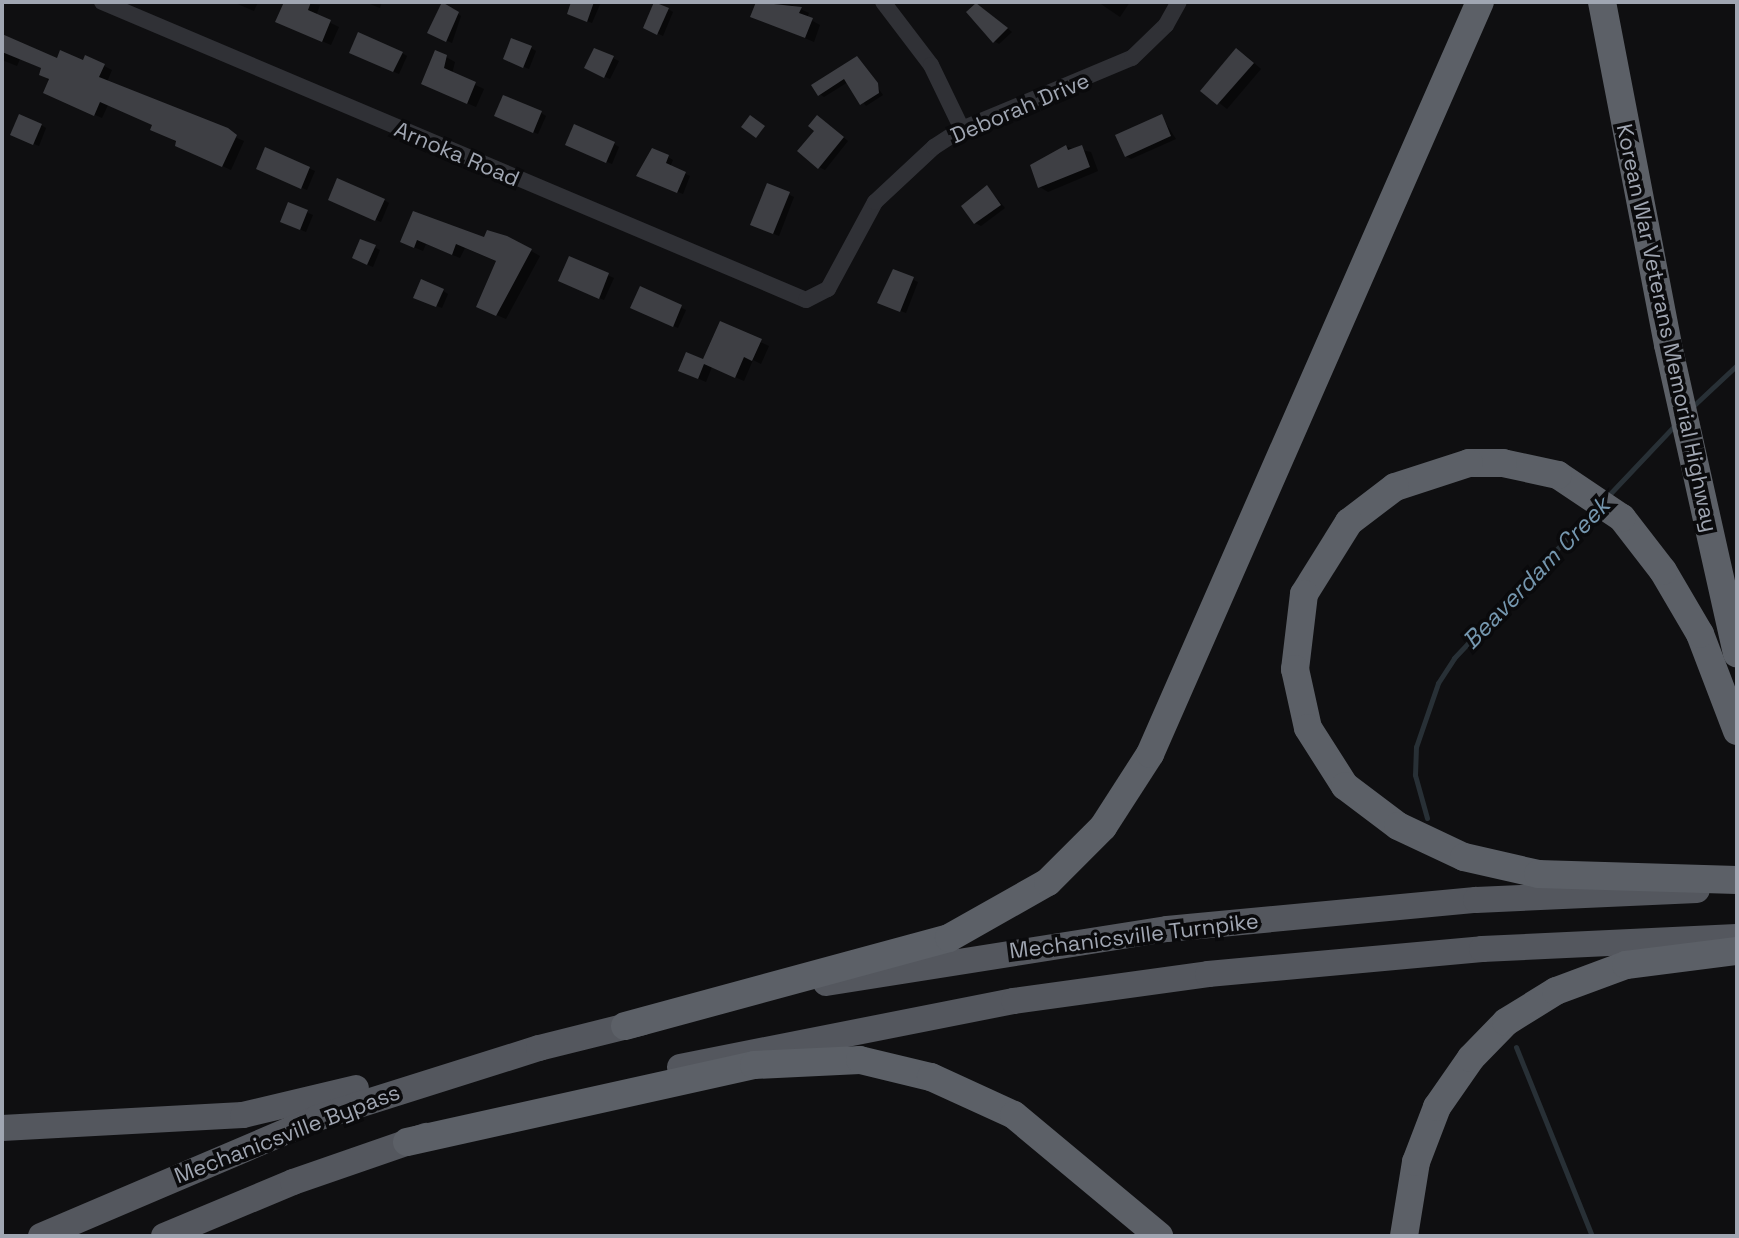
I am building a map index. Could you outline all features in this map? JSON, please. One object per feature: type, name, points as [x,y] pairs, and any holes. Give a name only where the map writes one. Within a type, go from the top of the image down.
[{"type":"highway","points":[[625,1026],[918,949],[963,932],[1048,882],[1103,827],[1150,754],[1480,2]]},
{"type":"highway","name":"Korean War Veterans Memorial Highway","points":[[1602,2],[1668,345],[1737,653]]},
{"type":"highway","points":[[1737,731],[1692,618],[1638,536],[1583,487],[1531,467],[1469,463],[1420,475],[1371,503],[1331,544],[1304,594],[1295,642],[1300,702],[1318,748],[1345,786],[1373,809],[1464,857],[1571,878],[1737,880]]},
{"type":"highway","name":"Mechanicsville Turnpike","points":[[539,1048],[625,1026],[885,972],[1167,929],[1461,901],[1737,888]]},
{"type":"highway","points":[[167,1235],[407,1142],[651,1074],[902,1021],[1208,974],[1467,950],[1737,937]]},
{"type":"highway","points":[[1404,1236],[1409,1191],[1433,1116],[1471,1058],[1506,1022],[1556,991],[1612,969],[1655,958],[1737,951]]},
{"type":"highway","points":[[2,1128],[243,1115],[539,1048]]},
{"type":"highway","name":"Mechanicsville Bypass","points":[[41,1236],[317,1118],[539,1048]]},
{"type":"highway","points":[[407,1142],[754,1065],[860,1060],[931,1077],[1014,1115],[1053,1142],[1159,1236]]},
{"type":"street","name":"Arnoka Road","points":[[102,2],[773,289],[814,300]]},
{"type":"street","points":[[883,2],[931,65],[962,129]]},
{"type":"street","name":"Deborah Drive","points":[[814,300],[828,289],[875,202],[911,165],[962,129],[1124,63],[1151,43],[1179,2]]},
{"type":"building","points":[[284,2],[311,2],[308,10],[331,20],[322,42],[275,22]]},
{"type":"building","points":[[442,2],[459,12],[446,42],[427,33]]},
{"type":"building","points":[[571,2],[594,2],[587,22],[567,14]]},
{"type":"building","points":[[654,2],[669,8],[657,35],[643,28]]},
{"type":"building","points":[[756,2],[802,7],[799,13],[813,18],[805,38],[750,17]]},
{"type":"building","points":[[976,3],[1008,28],[993,43],[966,12]]},
{"type":"building","points":[[358,32],[403,52],[393,72],[349,53]]},
{"type":"building","points":[[2,34],[57,58],[60,50],[83,60],[85,55],[105,64],[99,77],[228,128],[237,135],[222,167],[175,146],[176,141],[150,130],[152,125],[100,102],[94,116],[43,93],[49,79],[39,75],[41,68],[2,52]]},
{"type":"building","points":[[511,38],[532,46],[523,68],[503,59]]},
{"type":"building","points":[[594,48],[614,56],[604,78],[584,68]]},
{"type":"building","points":[[1236,48],[1254,63],[1217,105],[1200,91]]},
{"type":"building","points":[[435,50],[447,55],[444,68],[476,82],[467,104],[421,84]]},
{"type":"building","points":[[857,56],[878,83],[879,93],[860,105],[844,79],[818,96],[811,85]]},
{"type":"building","points":[[503,95],[542,111],[533,133],[494,116]]},
{"type":"building","points":[[19,114],[42,124],[33,145],[10,135]]},
{"type":"building","points":[[1162,114],[1171,136],[1125,157],[1115,135]]},
{"type":"building","points":[[750,115],[765,126],[756,138],[741,127]]},
{"type":"building","points":[[817,115],[844,137],[818,169],[797,151],[814,131],[808,126]]},
{"type":"building","points":[[574,124],[615,142],[606,163],[565,145]]},
{"type":"building","points":[[1066,145],[1068,150],[1082,145],[1090,167],[1038,188],[1030,165]]},
{"type":"building","points":[[265,147],[310,167],[301,189],[256,169]]},
{"type":"building","points":[[652,148],[669,155],[666,163],[686,172],[677,193],[636,176]]},
{"type":"building","points":[[337,178],[385,199],[375,221],[328,200]]},
{"type":"building","points":[[767,183],[790,192],[773,234],[750,225]]},
{"type":"building","points":[[987,185],[1001,205],[974,224],[961,206]]},
{"type":"building","points":[[288,202],[308,210],[300,230],[280,222]]},
{"type":"building","points":[[413,211],[484,237],[487,230],[507,236],[532,249],[496,316],[476,307],[496,261],[456,244],[452,255],[417,240],[414,248],[400,242]]},
{"type":"building","points":[[360,239],[376,245],[367,265],[352,258]]},
{"type":"building","points":[[569,256],[609,273],[599,299],[558,281]]},
{"type":"building","points":[[893,269],[914,277],[900,312],[877,303]]},
{"type":"building","points":[[421,279],[444,289],[436,307],[413,298]]},
{"type":"building","points":[[640,286],[682,305],[673,327],[630,308]]},
{"type":"building","points":[[720,321],[762,339],[752,361],[744,357],[735,378],[704,364],[698,379],[678,371],[686,352],[703,359]]},
{"type":"waterway","name":"Beaverdam Creek","points":[[1691,408],[1737,365]]},
{"type":"waterway","name":"Beaverdam Creek","points":[[1606,498],[1676,424]]},
{"type":"waterway","name":"Beaverdam Creek","points":[[1427,818],[1415,775],[1416,747],[1438,683],[1454,658],[1593,511]]},
{"type":"waterway","name":"Beaverdam Creek","points":[[1516,1047],[1592,1236]]}]
